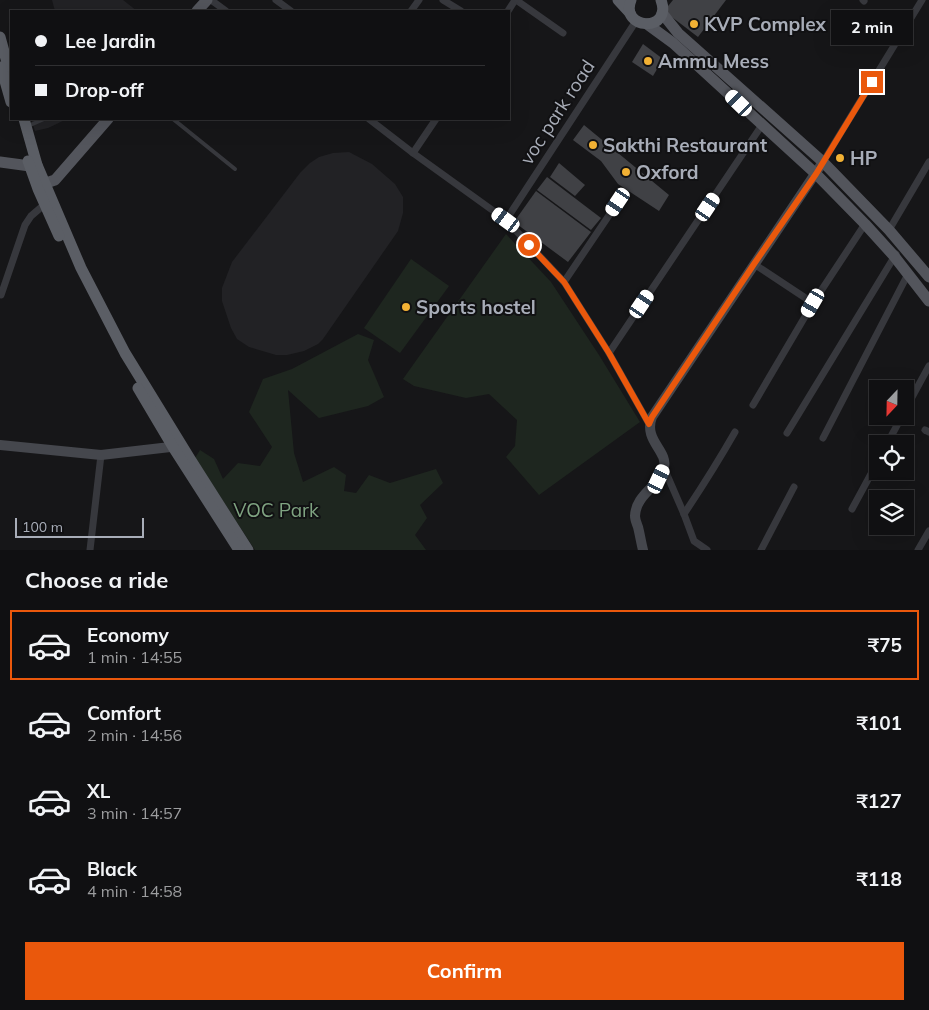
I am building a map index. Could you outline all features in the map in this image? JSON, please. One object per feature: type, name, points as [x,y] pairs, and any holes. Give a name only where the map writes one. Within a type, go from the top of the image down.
[{"type":"highway","points":[[618,0],[638,20],[651,24],[658,20],[663,4]]},
{"type":"highway","points":[[630,0],[629,8],[638,20]]},
{"type":"highway","points":[[0,37],[10,73]]},
{"type":"highway","points":[[0,64],[10,99]]},
{"type":"highway","points":[[16,120],[34,165],[46,183],[81,268],[125,353],[238,550]]},
{"type":"highway","points":[[25,123],[45,204],[76,273],[119,356],[177,446],[248,550]]},
{"type":"main road","points":[[199,10],[207,0]]},
{"type":"main road","points":[[663,4],[678,33],[823,162],[889,230],[929,277]]},
{"type":"main road","points":[[638,20],[673,43],[816,174],[894,256],[929,301]]},
{"type":"main road","points":[[46,183],[55,180],[107,120]]},
{"type":"main road","points":[[0,162],[34,165]]},
{"type":"main road","points":[[643,550],[635,517],[639,501],[659,479],[664,468],[664,462],[649,431],[652,417],[823,162]]},
{"type":"main road","points":[[0,445],[101,455],[177,446]]},
{"type":"street","points":[[211,0],[225,10]]},
{"type":"street","points":[[276,0],[290,10]]},
{"type":"street","points":[[443,0],[459,10]]},
{"type":"street","points":[[515,0],[563,33]]},
{"type":"street","points":[[823,162],[922,0]]},
{"type":"street","name":"voc park road","points":[[506,220],[638,20]]},
{"type":"street","points":[[370,120],[506,220],[564,282],[609,353],[649,424]]},
{"type":"street","points":[[413,153],[435,120]]},
{"type":"street","points":[[609,353],[762,125]]},
{"type":"street","points":[[889,230],[929,162]]},
{"type":"street","points":[[564,282],[618,202]]},
{"type":"street","points":[[1,295],[25,225],[31,216],[45,204]]},
{"type":"street","points":[[753,405],[813,303],[865,224]]},
{"type":"street","points":[[787,433],[894,256],[902,246]]},
{"type":"street","points":[[754,264],[813,303]]},
{"type":"street","points":[[823,438],[908,274]]},
{"type":"street","points":[[914,394],[929,366]]},
{"type":"street","points":[[684,514],[735,432]]},
{"type":"street","points":[[90,550],[101,455]]},
{"type":"street","points":[[664,468],[694,541],[707,550]]},
{"type":"street","points":[[852,510],[869,478]]},
{"type":"street","points":[[761,550],[794,487]]},
{"type":"street","points":[[918,550],[929,531]]},
{"type":"lane","points":[[25,123],[39,120]]},
{"type":"lane","points":[[174,120],[235,169]]},
{"type":"shaded area","points":[[52,0],[123,0],[136,10],[55,10]]},
{"type":"shaded area","points":[[31,120],[65,120],[48,128],[35,131]]},
{"type":"shaded area","points":[[349,152],[372,164],[395,184],[403,197],[403,213],[398,231],[318,344],[304,351],[287,355],[276,355],[249,347],[237,339],[231,328],[222,301],[222,288],[232,262],[300,173],[310,163],[319,157],[333,153]]},
{"type":"green space","points":[[506,234],[551,282],[640,422],[539,495],[506,457],[515,446],[517,420],[489,394],[466,398],[414,386],[403,379]]},
{"type":"green space","name":"Sports hostel","points":[[411,259],[449,286],[400,353],[364,328]]},
{"type":"green space","name":"VOC Park","points":[[358,334],[374,340],[368,360],[384,397],[368,406],[319,418],[288,390],[294,453],[303,482],[334,467],[346,475],[344,491],[356,493],[369,475],[390,483],[436,469],[443,483],[420,505],[427,518],[415,535],[426,550],[255,550],[195,458],[200,450],[214,459],[223,479],[238,463],[260,466],[272,447],[249,412],[263,379],[292,369]]},
{"type":"building","name":"KVP Complex","points":[[673,0],[726,0],[698,37],[664,11]]},
{"type":"building","name":"Ammu Mess","points":[[643,44],[663,59],[653,76],[632,62]]},
{"type":"building","name":"Oxford","points":[[584,125],[669,195],[659,211],[618,184],[601,161],[573,140]]},
{"type":"building","points":[[559,163],[585,185],[575,196],[550,177]]},
{"type":"building","points":[[547,177],[601,218],[591,230],[537,190]]},
{"type":"building","points":[[536,191],[591,232],[568,262],[514,222]]},
{"type":"place","name":"KVP Complex","points":[[694,24]]},
{"type":"place","name":"Ammu Mess","points":[[648,61]]},
{"type":"place","name":"Sakthi Restaurant","points":[[593,145]]},
{"type":"place","name":"HP","points":[[840,158]]},
{"type":"place","name":"Oxford","points":[[626,172]]},
{"type":"place","name":"Sports hostel","points":[[406,307]]},
{"type":"route","points":[[529,245],[564,282],[609,353],[649,424],[754,264],[816,174],[872,82]]}]
